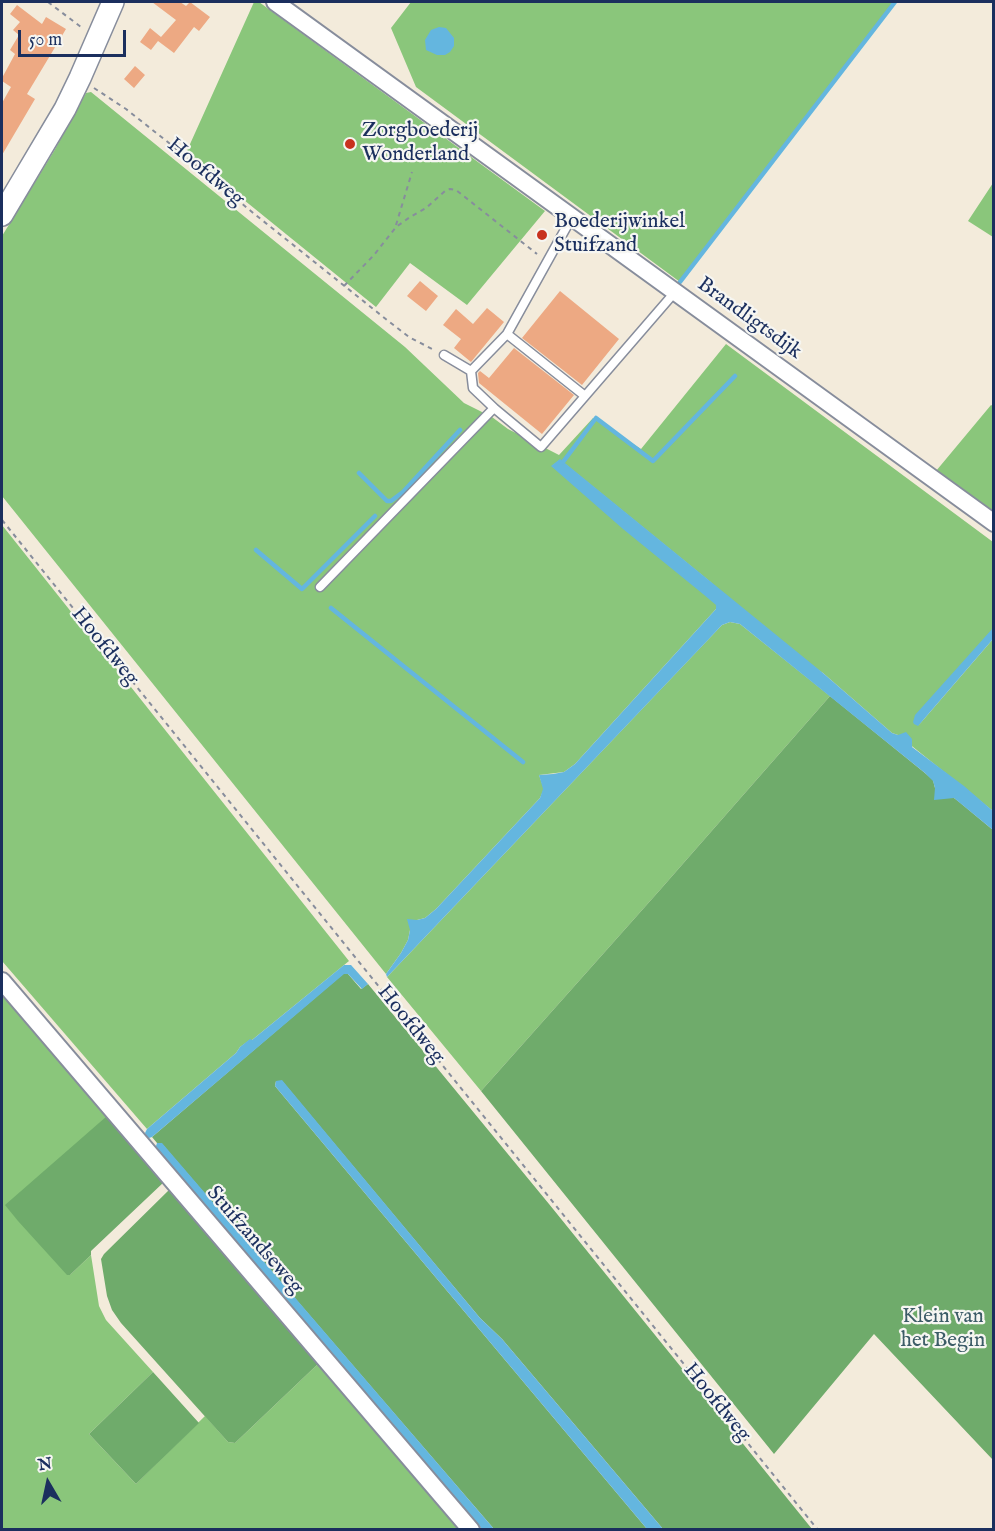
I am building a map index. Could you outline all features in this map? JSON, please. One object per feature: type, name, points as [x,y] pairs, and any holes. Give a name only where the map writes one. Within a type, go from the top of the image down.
[{"type":"street","points":[[3,207],[65,109],[113,2]]},
{"type":"street","name":"Brandligtsdijk","points":[[275,2],[993,523]]},
{"type":"street","name":"Stuifzandseweg","points":[[2,981],[471,1530]]},
{"type":"lane","points":[[471,371],[507,334],[572,217]]},
{"type":"lane","points":[[471,371],[473,388],[541,447],[675,292]]},
{"type":"lane","points":[[507,334],[585,396]]},
{"type":"lane","points":[[444,355],[471,371]]},
{"type":"lane","points":[[320,587],[494,408]]},
{"type":"path","points":[[48,2],[81,27]]},
{"type":"path","name":"Hoofdweg","points":[[80,78],[169,143],[409,337],[444,355]]},
{"type":"path","points":[[395,228],[412,172]]},
{"type":"path","points":[[344,286],[374,255],[395,228],[450,189],[456,190],[547,262]]},
{"type":"path","name":"Hoofdweg","points":[[2,520],[818,1530]]},
{"type":"green space","points":[[254,2],[259,2],[545,211],[467,305],[410,263],[376,307],[186,153]]},
{"type":"green space","points":[[411,2],[896,2],[680,282],[416,87],[391,28]]},
{"type":"green space","points":[[91,92],[405,347],[464,403],[559,455],[593,418],[641,449],[726,344],[993,542],[993,629],[918,726],[993,639],[993,811],[898,735],[892,733],[823,673],[716,605],[716,609],[575,764],[564,772],[539,775],[544,789],[540,798],[436,909],[425,918],[417,920],[410,930],[401,953],[386,974],[2,496],[2,236],[86,93]],"holes":[[[560,460],[713,584],[552,466]]]},
{"type":"green space","points":[[993,183],[993,237],[968,221]]},
{"type":"green space","points":[[991,405],[993,406],[993,513],[936,471]]},
{"type":"green space","points":[[2,525],[349,961],[252,1040],[240,1047],[236,1053],[147,1129],[2,961]]},
{"type":"green space","points":[[730,622],[740,624],[830,696],[481,1091],[387,977],[722,625]]},
{"type":"green space","name":"Klein van het Begin","points":[[830,696],[933,780],[935,788],[946,798],[954,798],[993,830],[993,1460],[874,1334],[774,1454],[481,1091]]},
{"type":"green space","points":[[344,973],[348,974],[361,989],[368,984],[812,1529],[663,1529],[502,1339],[480,1318],[282,1081],[276,1081],[275,1086],[647,1529],[494,1529],[162,1144],[157,1143],[152,1137]]},
{"type":"green space","points":[[2,992],[107,1116],[70,1275],[91,1255],[99,1306],[106,1320],[153,1372],[89,1434],[136,1484],[205,1416],[228,1442],[235,1443],[319,1363],[463,1529],[2,1529]]},
{"type":"green space","points":[[107,1116],[164,1182],[91,1251],[91,1255],[70,1275],[67,1275],[5,1205]]},
{"type":"green space","points":[[170,1189],[319,1363],[235,1443],[228,1442],[121,1323],[112,1310],[107,1296],[101,1259]]},
{"type":"green space","points":[[153,1372],[199,1423],[136,1484],[89,1434]]},
{"type":"water","points":[[439,27],[446,28],[454,38],[454,46],[445,55],[437,55],[426,50],[425,40],[431,30]]},
{"type":"water","points":[[560,459],[823,673],[892,733],[898,735],[906,732],[912,739],[912,747],[993,811],[993,830],[954,798],[934,800],[933,781],[925,773],[740,624],[730,622],[722,625],[387,977],[386,974],[408,940],[410,930],[407,919],[425,918],[436,909],[540,798],[543,789],[539,775],[564,772],[575,764],[716,609],[716,605],[551,466]]},
{"type":"water","points":[[993,628],[993,639],[918,726],[914,724],[915,715]]},
{"type":"water","points":[[344,965],[351,965],[368,984],[362,989],[348,974],[344,974],[152,1137],[146,1137],[147,1129],[236,1053],[240,1047],[250,1039],[252,1040]]},
{"type":"water","points":[[282,1080],[480,1318],[502,1339],[663,1529],[647,1529],[275,1086],[276,1081]]},
{"type":"water","points":[[157,1143],[162,1143],[494,1529],[482,1529],[164,1159],[156,1148]]},
{"type":"building","points":[[152,2],[180,2],[186,6],[190,2],[210,17],[199,31],[194,27],[174,53],[158,41],[151,50],[140,42],[150,28],[161,37],[176,20]]},
{"type":"building","points":[[17,5],[42,24],[46,17],[66,29],[27,94],[35,99],[2,155],[2,103],[11,87],[2,81],[2,78],[15,54],[10,50],[19,35],[13,30],[20,22],[10,14]]},
{"type":"building","points":[[135,66],[145,75],[134,88],[124,79]]},
{"type":"building","points":[[420,281],[438,296],[426,311],[407,296]]},
{"type":"building","points":[[560,291],[619,339],[582,385],[522,338]]},
{"type":"building","points":[[487,308],[504,322],[471,362],[454,348],[461,339],[443,325],[456,309],[473,324]]},
{"type":"building","points":[[514,348],[574,395],[542,434],[479,383],[478,373],[480,371],[489,378]]},
{"type":"waterway","points":[[680,282],[895,2]]},
{"type":"waterway","points":[[563,462],[596,418],[653,461],[735,376]]},
{"type":"waterway","points":[[359,473],[387,501],[391,501],[403,492],[460,430]]},
{"type":"waterway","points":[[256,550],[302,589],[375,516]]},
{"type":"waterway","points":[[331,608],[523,762]]},
{"type":"place","name":"Zorgboederij Wonderland","points":[[350,144]]},
{"type":"place","name":"Boederijwinkel Stuifzand","points":[[542,235]]}]
